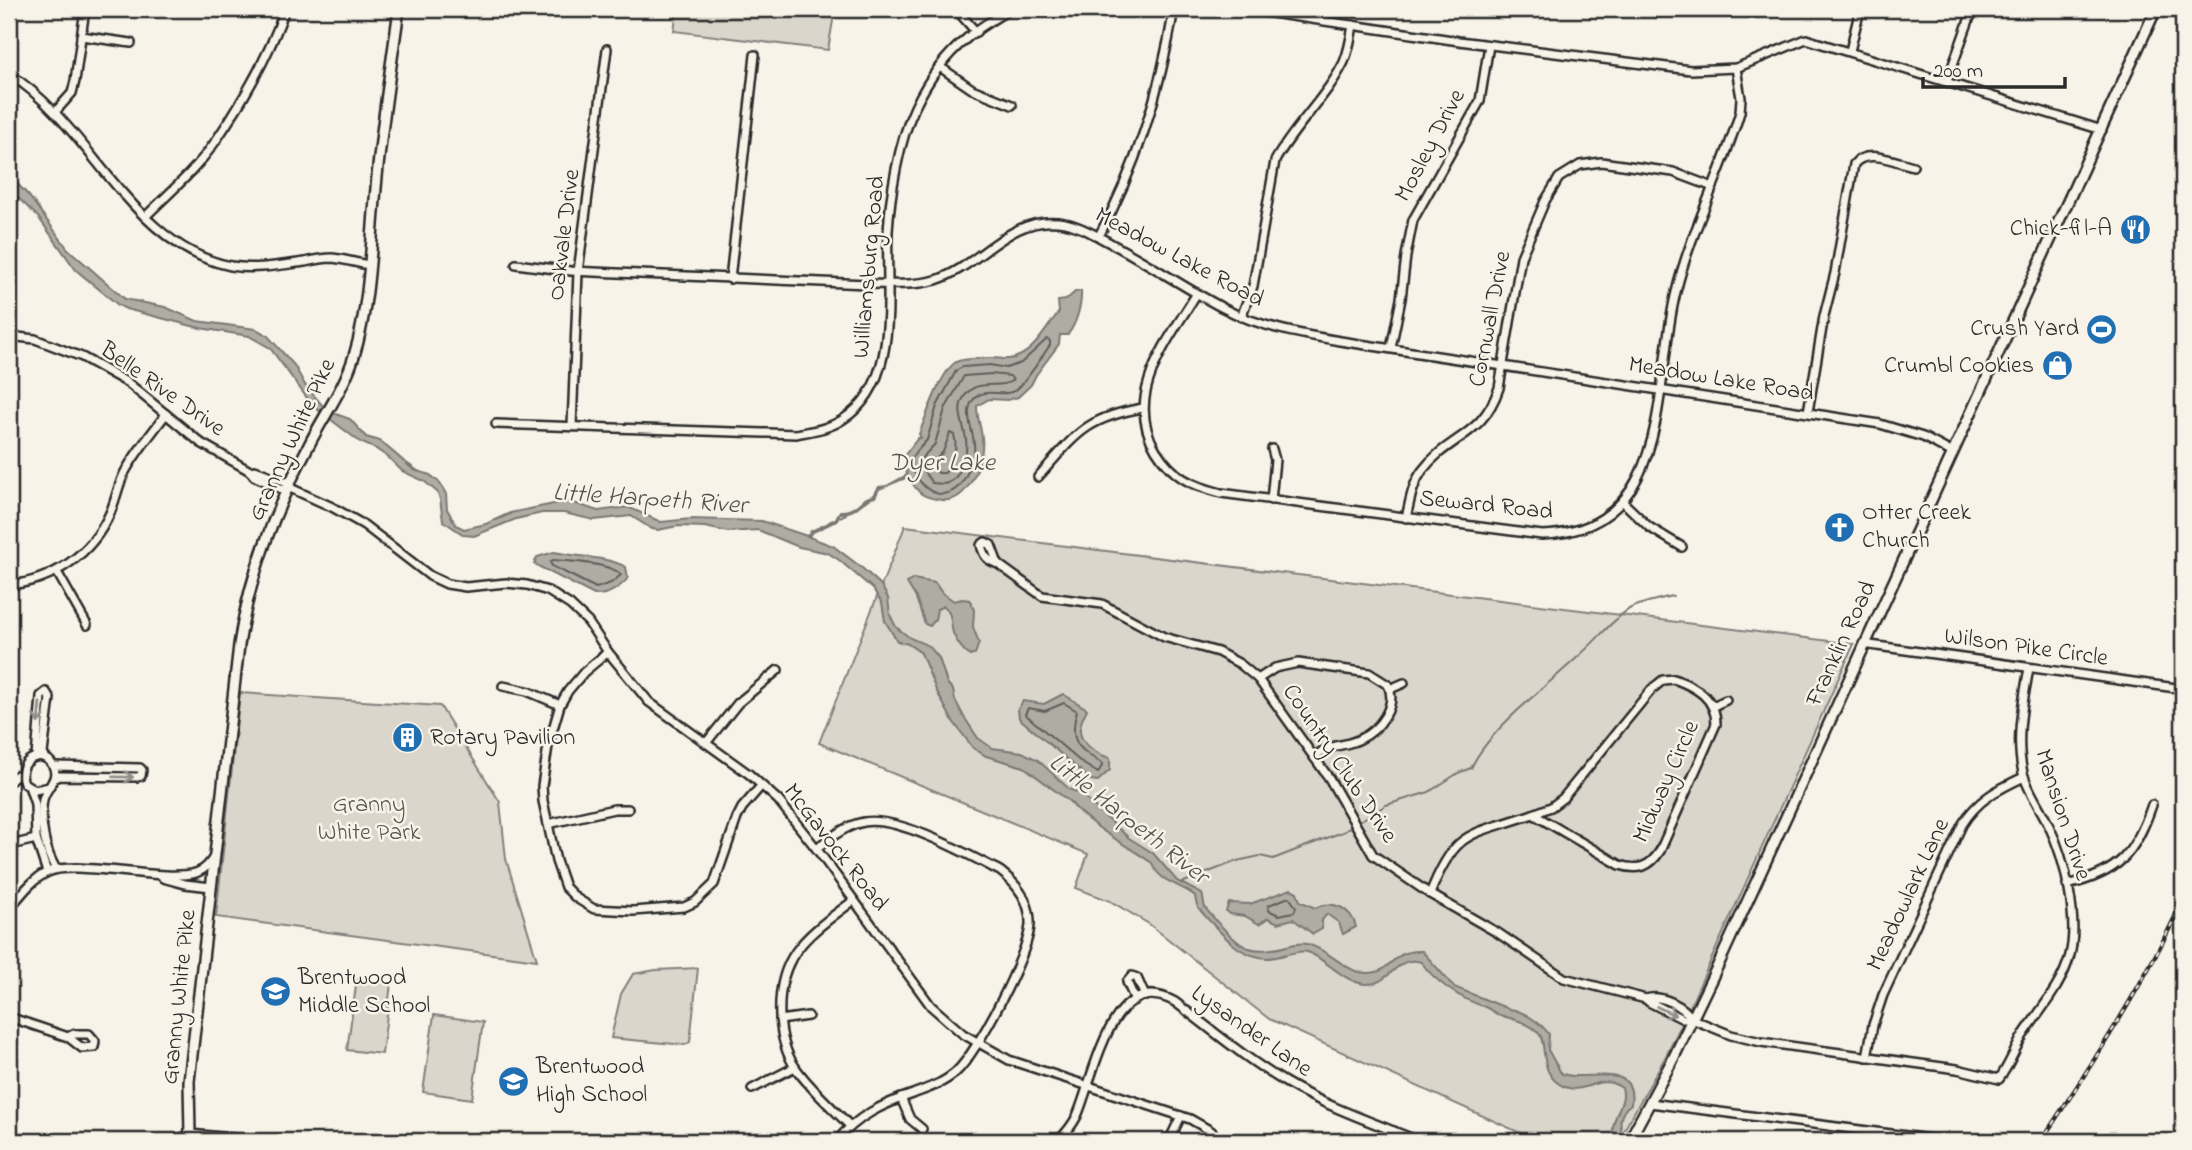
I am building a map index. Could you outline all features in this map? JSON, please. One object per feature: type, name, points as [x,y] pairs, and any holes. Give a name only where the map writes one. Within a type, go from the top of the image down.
[{"type":"main road","name":"Granny White Pike","points":[[190,1138],[188,1090],[245,609],[288,487],[338,396],[358,344],[400,9]]},
{"type":"main road","name":"Franklin Road","points":[[1629,1141],[1692,1019],[2156,9]]},
{"type":"main road","points":[[190,1138],[256,1141]]},
{"type":"street","points":[[57,111],[72,93],[85,9]]},
{"type":"street","points":[[145,217],[215,143],[273,43],[285,9]]},
{"type":"street","points":[[956,9],[976,32]]},
{"type":"street","name":"Williamsburg Road","points":[[496,424],[796,434],[817,430],[842,420],[871,390],[882,367],[888,230],[904,142],[915,108],[940,67],[966,39],[1010,9]]},
{"type":"street","points":[[1099,236],[1127,178],[1161,73],[1174,9]]},
{"type":"street","points":[[1244,9],[1691,71],[1736,68],[1806,39],[2102,130]]},
{"type":"street","points":[[1850,51],[1860,9]]},
{"type":"street","points":[[1947,81],[1973,9]]},
{"type":"street","points":[[1241,317],[1253,286],[1275,161],[1340,68],[1348,52],[1353,25]]},
{"type":"street","points":[[81,36],[131,43]]},
{"type":"street","name":"Mosley Drive","points":[[1391,348],[1402,299],[1413,220],[1480,101],[1489,45]]},
{"type":"street","name":"Oakvale Drive","points":[[572,426],[578,272],[607,49]]},
{"type":"street","points":[[730,279],[755,55]]},
{"type":"street","points":[[940,67],[972,89],[1012,105]]},
{"type":"street","name":"Seward Road","points":[[1197,293],[1154,368],[1146,388],[1143,408],[1149,439],[1172,472],[1204,489],[1272,500],[1542,535],[1586,527],[1623,502],[1637,483],[1646,463],[1654,429],[1675,293],[1740,112],[1741,99],[1736,68]]},
{"type":"street","points":[[9,74],[57,111],[145,217],[189,251],[231,266],[264,268],[330,258],[368,265]]},
{"type":"street","points":[[1808,412],[1854,164],[1859,158],[1868,155],[1913,166]]},
{"type":"street","name":"Cornwall Drive","points":[[1406,517],[1412,492],[1423,470],[1438,454],[1479,425],[1489,412],[1499,388],[1521,257],[1548,195],[1563,175],[1580,164],[1601,162],[1662,170],[1713,187]]},
{"type":"street","name":"Meadow Lake Road","points":[[516,264],[578,272],[913,284],[935,280],[969,263],[1013,232],[1033,224],[1054,222],[1073,225],[1099,236],[1241,317],[1273,328],[1898,428],[1923,437],[1953,453]]},
{"type":"street","name":"Belle Rive Drive","points":[[9,336],[35,339],[82,357],[128,383],[201,443],[250,471],[254,476],[288,487]]},
{"type":"street","points":[[1038,477],[1089,424],[1114,413],[1143,408]]},
{"type":"street","points":[[9,585],[23,584],[57,572],[95,539],[110,513],[124,474],[166,414]]},
{"type":"street","points":[[1272,449],[1275,460],[1272,500]]},
{"type":"street","name":"McGavock Road","points":[[288,487],[364,525],[430,576],[447,584],[466,587],[506,583],[527,585],[548,591],[570,605],[588,622],[608,652],[649,702],[750,775],[778,800],[931,1006],[963,1034],[1009,1060],[1181,1116],[1211,1131],[1221,1141]]},
{"type":"street","points":[[1623,502],[1649,527],[1682,547]]},
{"type":"street","name":"Country Club Drive","points":[[998,564],[1042,596],[1102,604],[1164,637],[1225,655],[1240,664],[1258,679],[1314,757],[1339,793],[1373,855],[1430,894],[1503,935],[1564,978],[1646,999],[1656,998],[1687,1010],[1692,1019],[1731,1035],[1761,1042],[1965,1070],[1998,1080]]},
{"type":"street","points":[[57,572],[88,625]]},
{"type":"street","name":"Wilson Pike Circle","points":[[1863,644],[2183,689]]},
{"type":"street","points":[[608,652],[575,682],[560,705],[548,746],[541,786],[556,861],[565,887],[584,904],[594,909],[632,911],[684,907],[695,902],[714,884],[737,818],[761,786]]},
{"type":"street","points":[[1258,679],[1280,666],[1298,663],[1369,673],[1382,679],[1390,689],[1392,696],[1389,709],[1370,733],[1359,740],[1329,746],[1314,757]]},
{"type":"street","name":"Mansion Drive","points":[[1998,1080],[2023,1036],[2059,983],[2068,962],[2073,929],[2067,885],[2055,838],[2024,777],[2019,739],[2029,668]]},
{"type":"street","points":[[706,743],[738,703],[778,670]]},
{"type":"street","name":"Midway Circle","points":[[1430,894],[1444,861],[1463,839],[1480,830],[1551,807],[1563,798],[1660,682],[1671,679],[1683,682],[1704,694],[1713,706],[1716,720],[1714,730],[1660,851],[1648,865],[1637,869],[1620,865],[1533,814]]},
{"type":"street","points":[[1390,689],[1404,683]]},
{"type":"street","points":[[503,686],[527,691],[560,705]]},
{"type":"street","points":[[40,757],[41,696],[46,692],[50,698],[43,753],[40,757],[26,762],[22,774],[35,804],[36,839],[52,871]]},
{"type":"street","points":[[1713,706],[1726,700]]},
{"type":"street","points":[[40,757],[54,766],[142,770],[141,776],[137,777],[55,778]]},
{"type":"street","points":[[52,871],[46,845],[42,802],[55,778],[54,766]]},
{"type":"street","points":[[9,774],[22,774]]},
{"type":"street","points":[[9,782],[22,774]]},
{"type":"street","name":"Meadowlark Lane","points":[[1867,1057],[1880,1002],[1962,825],[1969,814],[1988,796],[2024,777]]},
{"type":"street","points":[[30,789],[40,791],[49,787]]},
{"type":"street","points":[[2067,885],[2097,877],[2124,860],[2137,842],[2151,805]]},
{"type":"street","points":[[548,824],[613,809],[628,809]]},
{"type":"street","points":[[816,848],[849,827],[880,821],[898,824],[983,862],[1013,881],[1023,895],[1030,924],[1027,940],[1007,990],[957,1072],[932,1087],[869,1112],[850,1126],[838,1141]]},
{"type":"street","points":[[9,839],[15,844],[36,839]]},
{"type":"street","points":[[159,877],[199,873],[209,865],[215,855]]},
{"type":"street","points":[[9,909],[34,881],[52,871],[74,868],[159,877],[185,884],[212,883]]},
{"type":"street","points":[[186,875],[212,883]]},
{"type":"street","points":[[850,1126],[795,1067],[781,1034],[779,996],[789,960],[808,935],[853,901]]},
{"type":"street","points":[[1058,1141],[1076,1119],[1108,1031],[1119,1014],[1135,1000],[1145,996],[1137,978],[1132,976],[1127,982],[1135,1000]]},
{"type":"street","name":"Lysander Lane","points":[[1145,996],[1165,996],[1175,1002],[1285,1082],[1322,1101],[1419,1141]]},
{"type":"street","points":[[780,1020],[808,1016]]},
{"type":"street","points":[[9,1017],[68,1037]]},
{"type":"street","points":[[752,1088],[795,1067]]},
{"type":"street","points":[[901,1098],[911,1119],[922,1129]]},
{"type":"street","points":[[1650,1103],[1946,1141]]},
{"type":"street","points":[[1169,1141],[1181,1116]]},
{"type":"street","points":[[1391,1141],[1394,1131]]},
{"type":"street","points":[[172,1141],[190,1138]]},
{"type":"green space","points":[[677,9],[835,9],[828,50],[674,31]]},
{"type":"green space","points":[[905,526],[1854,644],[1692,1002],[1667,1054],[1618,1141],[1538,1141],[1269,1019],[1149,924],[1110,901],[1076,888],[1088,854],[819,743]]},
{"type":"green space","name":"Granny White Park","points":[[240,693],[440,706],[500,802],[506,859],[537,960],[216,917]]},
{"type":"green space","points":[[698,968],[690,1042],[685,1045],[611,1038],[621,994],[633,974]]},
{"type":"green space","points":[[357,979],[391,984],[382,1054],[347,1050]]},
{"type":"green space","points":[[434,1015],[483,1022],[472,1099],[423,1092]]},
{"type":"water","points":[[9,175],[29,196],[68,249],[125,299],[165,307],[197,321],[256,329],[267,335],[294,365],[305,385],[322,405],[350,419],[366,437],[380,441],[414,470],[430,475],[439,482],[446,494],[447,509],[456,525],[464,529],[486,524],[510,513],[568,501],[598,511],[628,507],[661,522],[691,519],[762,521],[807,536],[811,531],[835,520],[840,511],[850,509],[873,496],[879,487],[886,486],[879,489],[875,497],[851,511],[840,513],[836,521],[811,533],[809,537],[833,546],[881,585],[888,598],[890,615],[896,627],[910,638],[929,646],[939,658],[955,700],[978,738],[992,748],[1022,752],[1038,760],[1069,789],[1081,794],[1129,838],[1153,853],[1177,881],[1202,894],[1206,909],[1244,946],[1263,950],[1307,944],[1353,970],[1370,973],[1383,969],[1404,954],[1422,951],[1454,987],[1531,1018],[1549,1034],[1548,1050],[1561,1073],[1570,1076],[1606,1075],[1626,1081],[1631,1090],[1631,1104],[1622,1116],[1623,1141],[1614,1141],[1613,1132],[1622,1101],[1622,1088],[1606,1082],[1573,1089],[1556,1082],[1547,1067],[1538,1032],[1525,1023],[1499,1015],[1458,995],[1442,984],[1421,962],[1405,962],[1382,980],[1366,984],[1351,980],[1310,953],[1301,952],[1273,958],[1258,957],[1234,945],[1200,911],[1195,896],[1165,879],[1152,863],[1098,827],[1024,767],[986,756],[973,748],[952,720],[921,653],[908,644],[897,641],[885,621],[882,603],[873,589],[828,553],[799,547],[758,530],[728,532],[705,527],[678,526],[658,530],[631,516],[594,520],[564,513],[542,513],[516,519],[474,536],[464,535],[443,521],[437,492],[424,481],[402,471],[376,449],[360,442],[313,406],[270,348],[249,336],[200,328],[118,305],[76,270],[38,217],[9,189]]},
{"type":"water","name":"Dyer Lake","points":[[1081,291],[1076,321],[1067,335],[1060,335],[1059,344],[1031,385],[1018,397],[1008,400],[989,399],[977,406],[981,458],[967,488],[960,495],[942,500],[921,494],[908,477],[889,485],[907,475],[904,456],[918,438],[921,438],[919,434],[930,406],[950,367],[963,360],[1011,359],[1025,353],[1059,312],[1058,301],[1066,300],[1075,292]]},
{"type":"water","points":[[554,552],[618,563],[626,567],[628,578],[613,591],[594,595],[534,564],[537,557]]},
{"type":"water","points":[[913,579],[935,583],[942,593],[954,601],[970,600],[974,610],[973,627],[979,643],[975,654],[970,656],[958,642],[944,606],[937,609],[935,620],[930,626],[925,624],[916,598],[907,583]]},
{"type":"water","points":[[1063,694],[1087,709],[1080,728],[1083,740],[1096,752],[1110,758],[1110,770],[1098,781],[1091,780],[1019,718],[1018,709],[1023,701],[1044,704]]},
{"type":"water","points":[[1291,889],[1297,892],[1300,901],[1315,908],[1328,904],[1346,910],[1356,927],[1343,934],[1339,923],[1327,914],[1322,920],[1322,929],[1313,934],[1293,919],[1278,923],[1268,918],[1259,924],[1245,916],[1226,911],[1229,903],[1250,904]]},
{"type":"waterway","name":"Little Harpeth River","points":[[405,462],[418,471]]},
{"type":"waterway","name":"Little Harpeth River","points":[[496,520],[510,514]]},
{"type":"waterway","points":[[829,522],[846,514]]},
{"type":"waterway","points":[[1358,822],[1386,805],[1429,792],[1458,773],[1471,768],[1480,752],[1506,722],[1619,617],[1636,606],[1673,596]]},
{"type":"waterway","points":[[1196,877],[1237,861],[1260,856],[1273,859],[1345,831],[1353,825]]},
{"type":"waterway","points":[[1182,883],[1191,879]]},
{"type":"railway","points":[[2041,1141],[2135,993],[2183,900]]},
{"type":"place","name":"Chick-fil-A","points":[[2135,229]]},
{"type":"place","name":"Crush Yard","points":[[2102,329]]},
{"type":"place","name":"Crumbl Cookies","points":[[2057,366]]},
{"type":"place","name":"Otter Creek Church","points":[[1839,527]]},
{"type":"place","name":"Rotary Pavilion","points":[[407,738]]},
{"type":"place","name":"Brentwood Middle School","points":[[275,992]]},
{"type":"place","name":"Brentwood High School","points":[[513,1081]]}]
